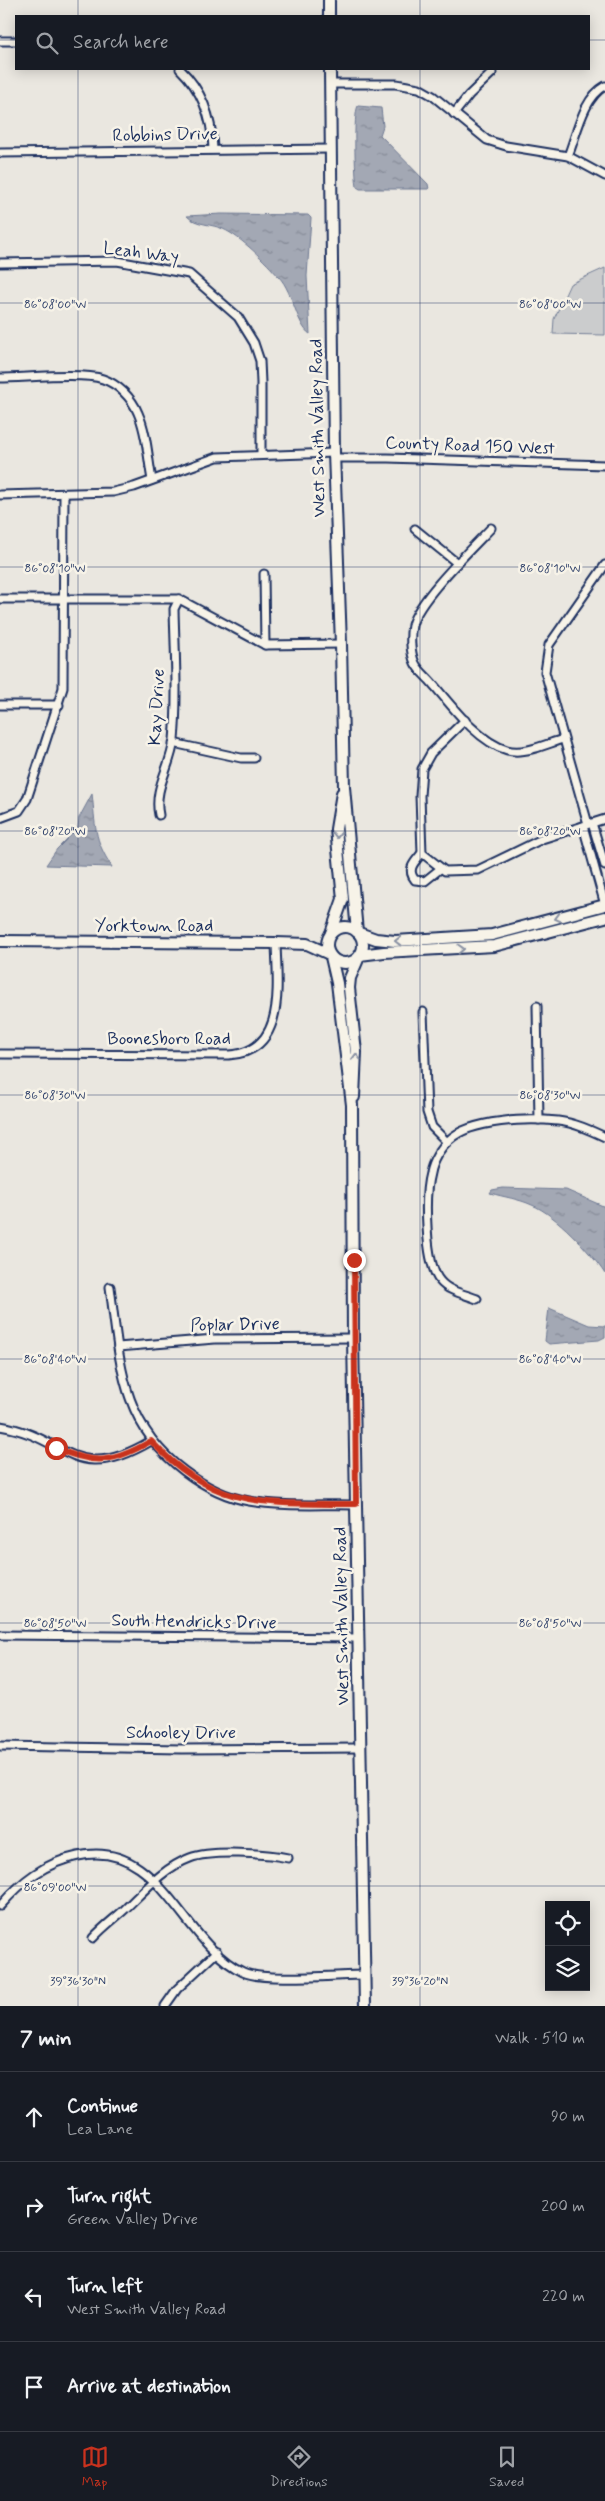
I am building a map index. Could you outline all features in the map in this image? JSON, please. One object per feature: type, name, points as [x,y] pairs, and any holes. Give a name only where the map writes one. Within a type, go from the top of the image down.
[{"type":"main road","points":[[328,0],[329,15]]},
{"type":"main road","name":"West Smith Valley Road","points":[[330,70],[334,456],[344,787],[358,932]]},
{"type":"main road","name":"West Smith Valley Road","points":[[330,934],[343,899],[336,830],[344,787]]},
{"type":"main road","points":[[605,905],[492,935],[395,941],[376,939],[344,927],[330,934],[327,946],[330,955],[344,963],[350,962],[359,956],[384,952],[494,946],[605,918]]},
{"type":"main road","points":[[358,932],[363,944],[359,956]]},
{"type":"main road","name":"Yorktown Road","points":[[307,944],[330,934]]},
{"type":"main road","name":"Yorktown Road","points":[[0,941],[307,944],[330,955]]},
{"type":"main road","name":"West Smith Valley Road","points":[[330,955],[337,983],[352,1106],[353,1338],[365,2006]]},
{"type":"main road","name":"West Smith Valley Road","points":[[352,1106],[355,1090],[356,1052],[349,988],[350,978],[359,956]]},
{"type":"street","points":[[0,41],[15,41]]},
{"type":"street","points":[[181,70],[192,80],[208,112],[213,149]]},
{"type":"street","points":[[454,114],[469,95],[492,73]]},
{"type":"street","points":[[330,84],[396,84],[414,87],[433,96],[479,136],[494,143],[568,156],[605,176]]},
{"type":"street","points":[[568,156],[588,103],[605,86]]},
{"type":"street","name":"Robbins Drive","points":[[0,153],[330,149]]},
{"type":"street","name":"Leah Way","points":[[0,263],[117,261],[189,274],[238,317],[254,343],[260,361],[261,455]]},
{"type":"street","points":[[0,378],[82,377],[102,379],[114,385],[129,397],[139,414],[152,480]]},
{"type":"street","name":"County Road 150 West","points":[[0,494],[113,492],[217,457],[261,455],[334,456],[605,466]]},
{"type":"street","points":[[0,818],[19,811],[27,799],[59,705],[65,663],[64,494]]},
{"type":"street","points":[[491,528],[457,563],[417,613],[412,626],[411,645],[415,663],[464,720],[494,745],[509,751],[527,750],[562,739]]},
{"type":"street","points":[[415,529],[457,563]]},
{"type":"street","points":[[605,564],[549,645],[545,672],[562,739],[588,824],[605,866]]},
{"type":"street","points":[[264,574],[265,645]]},
{"type":"street","points":[[0,599],[179,599],[265,645],[341,644]]},
{"type":"street","name":"Kay Drive","points":[[159,815],[156,801],[173,743],[176,708],[174,609],[179,599]]},
{"type":"street","points":[[0,705],[59,705]]},
{"type":"street","points":[[464,720],[431,753],[422,769],[420,796],[422,853],[411,869],[411,876],[415,880],[425,881],[442,870],[478,870],[542,839],[605,819]]},
{"type":"street","points":[[173,743],[254,758]]},
{"type":"street","points":[[588,824],[605,905]]},
{"type":"street","points":[[422,853],[442,870]]},
{"type":"street","name":"Boonesboro Road","points":[[0,1054],[229,1055],[252,1050],[262,1041],[274,1021],[277,1004],[276,943]]},
{"type":"street","points":[[537,1006],[539,1120]]},
{"type":"street","points":[[423,1012],[427,1112],[432,1126],[447,1142]]},
{"type":"street","points":[[477,1299],[444,1285],[436,1275],[430,1262],[428,1180],[435,1159],[447,1142],[468,1128],[495,1123],[539,1120],[560,1121],[586,1128],[605,1137]]},
{"type":"street","points":[[110,1287],[118,1346],[132,1408],[151,1441],[170,1460],[202,1483],[234,1498],[261,1502],[356,1504]]},
{"type":"street","name":"Poplar Drive","points":[[118,1346],[215,1339],[353,1338]]},
{"type":"street","points":[[0,1426],[23,1432],[78,1458],[92,1460],[119,1457],[151,1441]]},
{"type":"street","name":"South Hendricks Drive","points":[[0,1635],[358,1638]]},
{"type":"street","name":"Schooley Drive","points":[[0,1746],[172,1749],[361,1748]]},
{"type":"street","points":[[0,1905],[24,1880],[57,1862],[82,1855],[110,1854],[126,1859],[137,1866],[217,1952],[238,1970],[258,1976],[364,1975]]},
{"type":"street","points":[[93,1938],[153,1882],[177,1864],[200,1856],[269,1854],[288,1858]]},
{"type":"street","points":[[165,2006],[177,1989],[217,1952]]},
{"type":"shaded area","points":[[605,268],[605,335],[553,334],[554,319],[570,284]]},
{"type":"water","points":[[358,106],[381,108],[383,126],[380,135],[428,184],[429,189],[360,189],[357,187],[355,132]]},
{"type":"water","points":[[221,214],[308,215],[311,218],[307,276],[310,334],[302,324],[284,283],[260,257],[230,233],[219,227],[199,223],[187,216]]},
{"type":"water","points":[[92,794],[98,840],[112,867],[46,865],[57,849],[78,828],[79,818]]},
{"type":"water","points":[[503,1188],[566,1190],[603,1206],[605,1208],[605,1274],[582,1245],[551,1216],[527,1203],[490,1193],[492,1190]]},
{"type":"water","points":[[549,1308],[589,1325],[605,1326],[605,1337],[599,1340],[549,1344],[545,1341]]},
{"type":"route","points":[[56,1448],[78,1458],[102,1460],[124,1455],[151,1441],[170,1460],[202,1483],[211,1489],[234,1498],[277,1503],[356,1504],[353,1338],[354,1260]]}]
